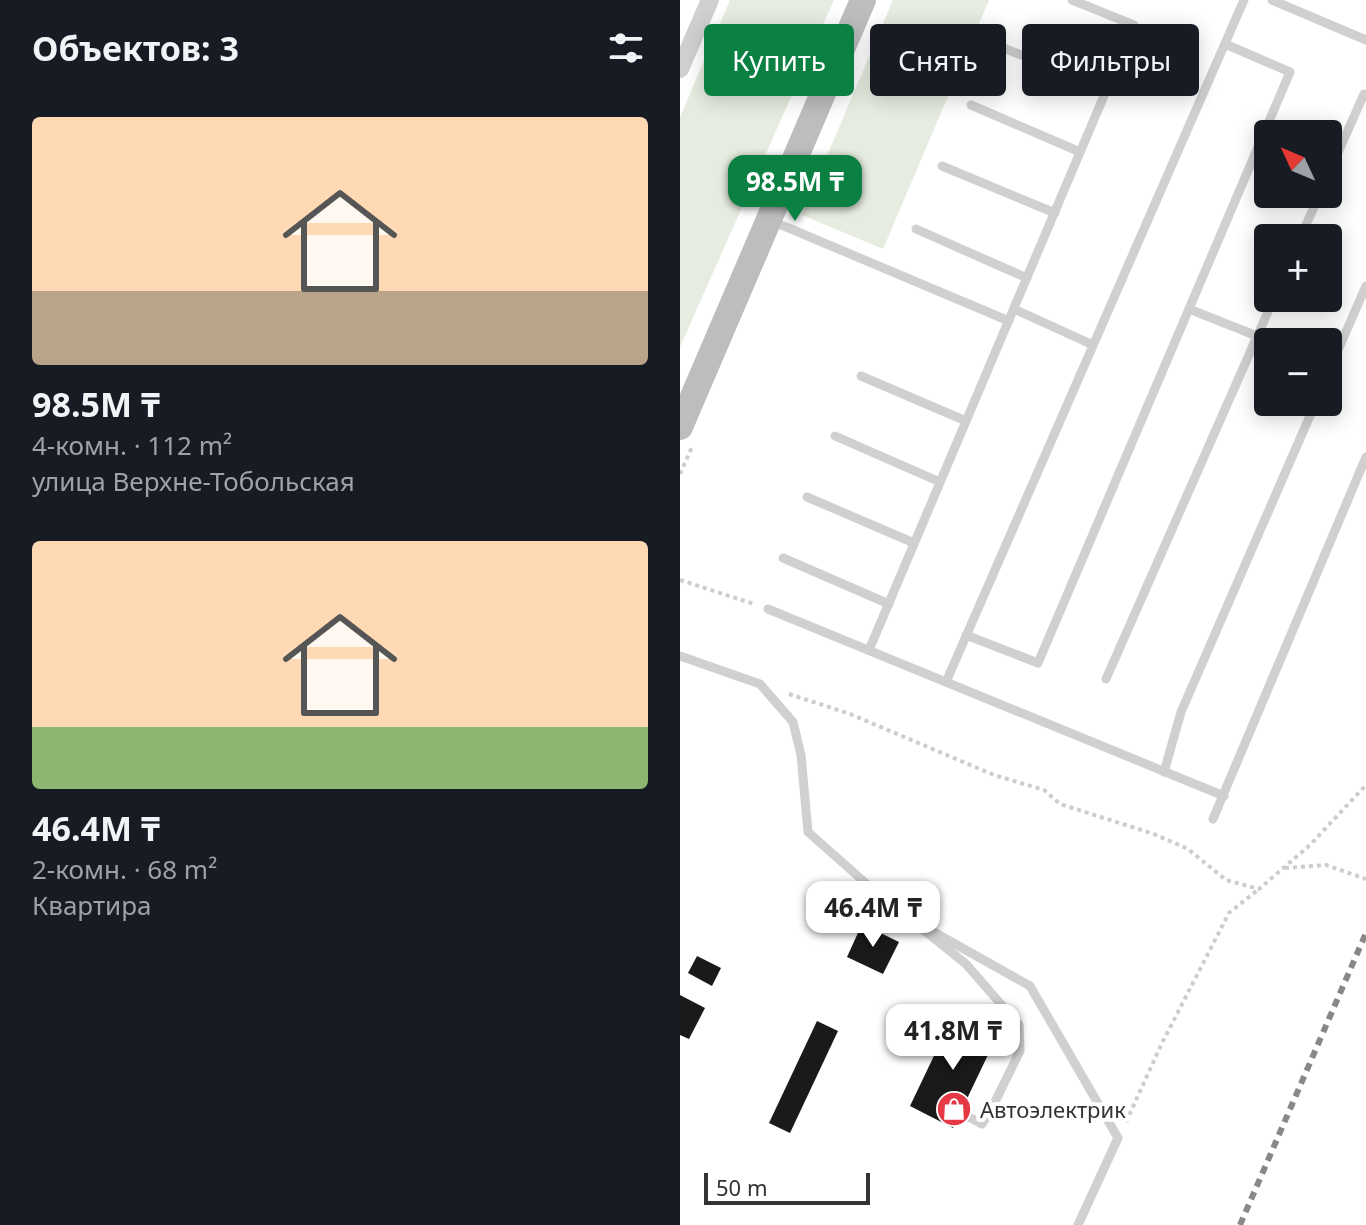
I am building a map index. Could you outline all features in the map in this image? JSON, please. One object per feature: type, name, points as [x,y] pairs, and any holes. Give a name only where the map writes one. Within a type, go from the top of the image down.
[{"type":"street","points":[[680,69],[710,0]]},
{"type":"street","points":[[680,427],[863,0]]},
{"type":"lane","points":[[1072,0],[1132,24]]},
{"type":"lane","points":[[946,682],[1244,0]]},
{"type":"lane","points":[[1272,0],[1366,40]]},
{"type":"lane","points":[[966,635],[1038,663],[1290,72],[1225,44]]},
{"type":"lane","points":[[1342,144],[1364,94]]},
{"type":"lane","points":[[869,650],[1104,96]]},
{"type":"lane","points":[[971,105],[1080,152]]},
{"type":"lane","points":[[942,166],[1055,213]]},
{"type":"lane","points":[[769,219],[1009,321]]},
{"type":"lane","points":[[916,229],[1027,278]]},
{"type":"lane","points":[[1342,341],[1366,286]]},
{"type":"lane","points":[[1014,309],[1093,345]]},
{"type":"lane","points":[[1189,309],[1254,335]]},
{"type":"lane","points":[[1106,679],[1253,346]]},
{"type":"lane","points":[[861,376],[966,421]]},
{"type":"lane","points":[[1164,772],[1181,712],[1310,416]]},
{"type":"lane","points":[[835,436],[940,482]]},
{"type":"lane","points":[[1213,819],[1366,457]]},
{"type":"lane","points":[[807,497],[914,543]]},
{"type":"lane","points":[[783,558],[889,604]]},
{"type":"lane","points":[[768,609],[1224,796]]},
{"type":"lane","points":[[680,656],[760,684],[793,722],[801,755],[808,832],[966,964],[1019,1025],[1020,1051],[990,1112],[982,1124],[967,1116]]},
{"type":"lane","points":[[908,917],[1030,986],[1118,1138],[1078,1225]]},
{"type":"path","points":[[680,580],[768,609]]},
{"type":"path","points":[[760,684],[850,714],[994,775],[1044,790],[1060,804],[1154,834],[1188,849],[1226,880],[1259,889]]},
{"type":"path","points":[[1118,1138],[1162,1043],[1229,913],[1310,845],[1366,785]]},
{"type":"path","points":[[1283,869],[1326,865],[1366,879]]},
{"type":"shaded area","points":[[730,0],[834,0],[823,24],[720,24]]},
{"type":"shaded area","points":[[893,0],[989,0],[979,24],[883,24]]},
{"type":"shaded area","points":[[870,54],[870,96],[948,96],[883,249],[802,215]]},
{"type":"shaded area","points":[[704,61],[704,96],[791,96],[680,347],[680,117]]},
{"type":"building","points":[[862,924],[899,942],[883,974],[847,957]]},
{"type":"building","points":[[697,956],[721,968],[712,986],[688,973]]},
{"type":"building","points":[[680,995],[705,1008],[689,1039],[680,1035]]},
{"type":"building","points":[[953,1016],[997,1036],[953,1128],[910,1106]]},
{"type":"building","points":[[817,1021],[838,1031],[790,1133],[769,1123]]},
{"type":"railway","points":[[1240,1225],[1366,933]]},
{"type":"place","name":"Автоэлектрик","points":[[954,1109]]}]
